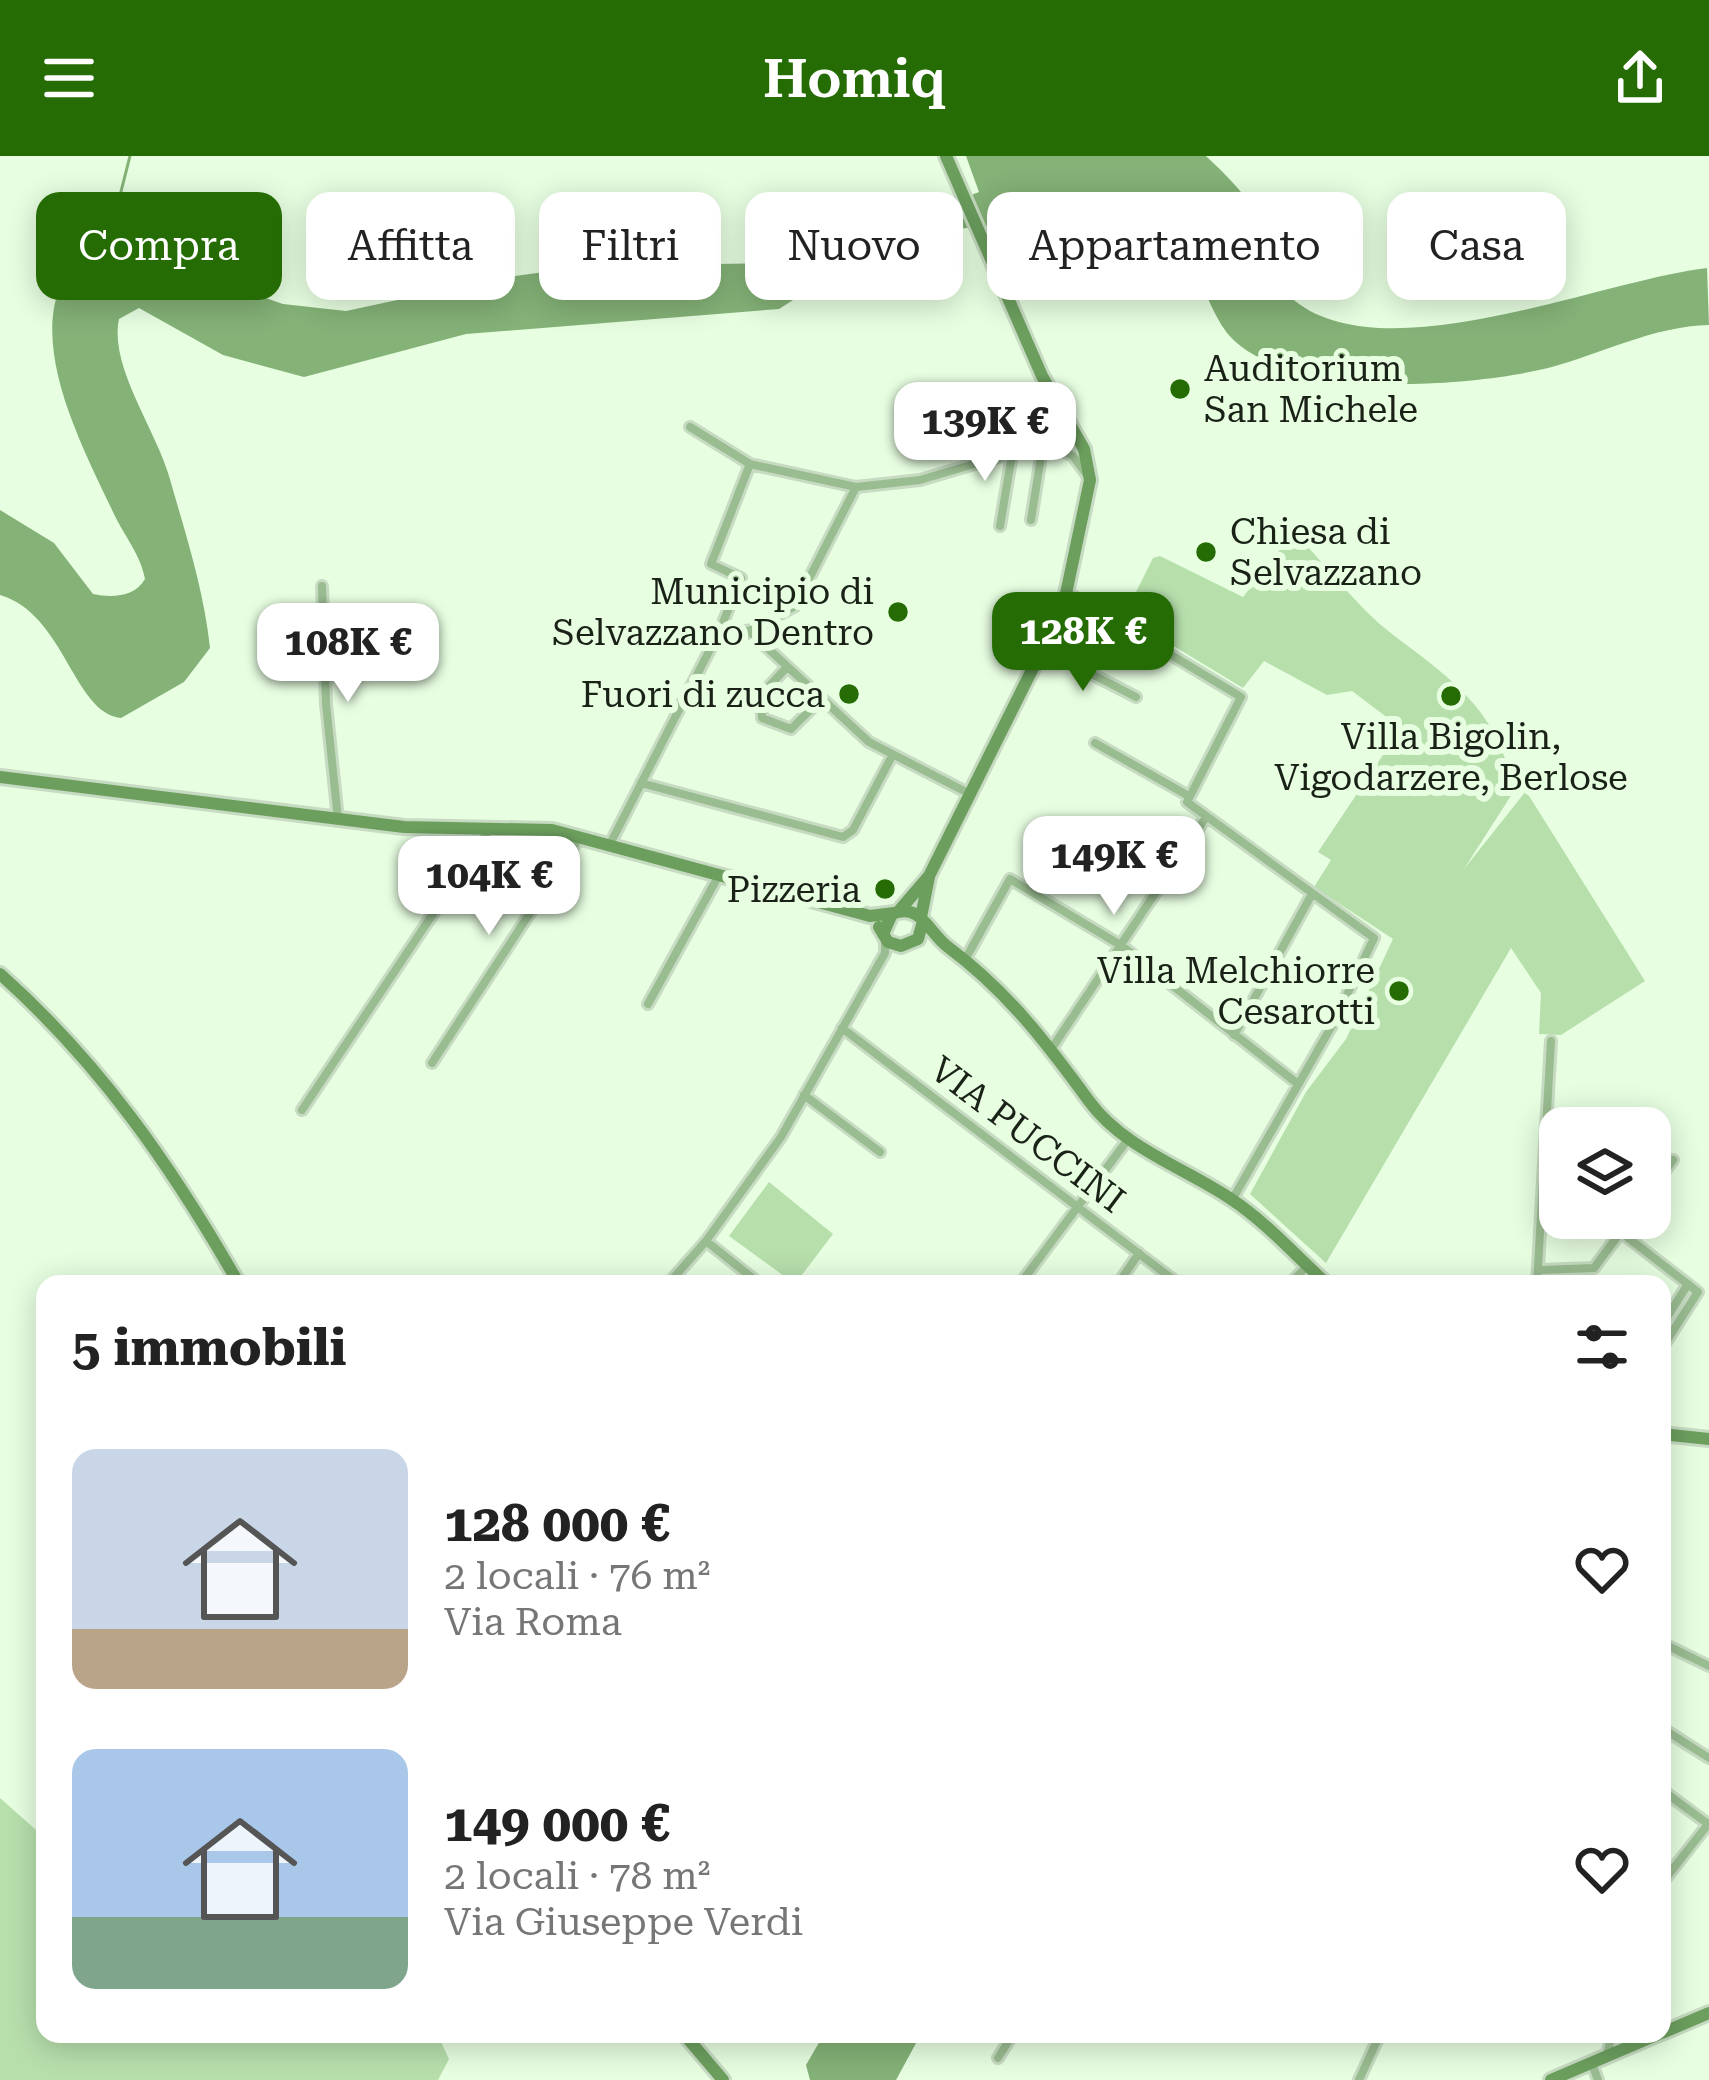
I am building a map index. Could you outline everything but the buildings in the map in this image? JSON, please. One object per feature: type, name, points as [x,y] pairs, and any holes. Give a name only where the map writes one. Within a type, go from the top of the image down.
[{"type":"street","points":[[676,1275],[706,1241],[804,1095],[887,943],[885,920],[929,876],[1068,593],[1090,480],[1084,449],[1042,376],[946,156]]},
{"type":"street","points":[[690,427],[750,464],[856,487],[920,480],[1076,434]]},
{"type":"street","points":[[1045,443],[1084,449]]},
{"type":"street","points":[[1030,520],[1045,443]]},
{"type":"street","points":[[1000,526],[1013,449]]},
{"type":"street","points":[[1062,449],[1090,480]]},
{"type":"street","points":[[610,844],[720,630],[741,578],[711,564],[750,464]]},
{"type":"street","points":[[720,630],[749,631],[795,606],[856,487]]},
{"type":"street","points":[[322,586],[326,704],[338,820]]},
{"type":"street","points":[[1068,593],[1241,697],[1186,802],[1371,932],[1376,944],[1232,1200]]},
{"type":"street","points":[[749,631],[892,756],[970,794]]},
{"type":"street","points":[[1043,649],[1136,697]]},
{"type":"street","points":[[787,667],[761,695],[762,718],[791,729],[822,698]]},
{"type":"street","points":[[1095,743],[1187,796]]},
{"type":"street","points":[[641,783],[843,837],[853,830],[892,756]]},
{"type":"street","points":[[0,777],[404,827],[491,826],[580,836],[871,916],[909,909],[966,958],[1052,1048],[1094,1107],[1129,1138],[1232,1200],[1317,1275]]},
{"type":"street","points":[[1052,1048],[1206,817]]},
{"type":"street","points":[[302,1110],[491,826]]},
{"type":"street","points":[[432,1063],[580,836]]},
{"type":"street","points":[[648,1004],[720,874]]},
{"type":"street","points":[[914,941],[929,876]]},
{"type":"street","points":[[966,958],[1010,879],[1122,946],[1298,1084]]},
{"type":"street","points":[[1234,1035],[1312,894]]},
{"type":"street","points":[[871,916],[887,943]]},
{"type":"street","points":[[887,943],[914,941],[948,947]]},
{"type":"street","points":[[0,974],[70,1039],[142,1125],[234,1275]]},
{"type":"street","name":"VIA PUCCINI","points":[[842,1028],[1167,1275]]},
{"type":"street","points":[[1539,1275],[1551,1041]]},
{"type":"street","points":[[804,1095],[880,1152]]},
{"type":"street","points":[[1028,1275],[1129,1138]]},
{"type":"street","points":[[1540,1270],[1594,1268],[1615,1239]]},
{"type":"street","points":[[1630,1239],[1698,1292],[1671,1334]]},
{"type":"street","points":[[706,1241],[749,1275]]},
{"type":"street","points":[[1124,1275],[1139,1253]]},
{"type":"street","points":[[1298,1275],[1307,1266]]},
{"type":"street","points":[[1671,1310],[1688,1284]]},
{"type":"street","points":[[1671,1435],[1709,1439]]},
{"type":"street","points":[[1671,1647],[1709,1666]]},
{"type":"street","points":[[1671,1734],[1709,1759]]},
{"type":"street","points":[[1671,1796],[1709,1823],[1671,1872]]},
{"type":"street","points":[[1671,2029],[1709,2013]]},
{"type":"street","points":[[692,2043],[723,2080]]},
{"type":"street","points":[[998,2058],[1007,2043]]},
{"type":"street","points":[[1359,2080],[1376,2043]]},
{"type":"street","points":[[1606,2056],[1610,2043]]},
{"type":"street","points":[[1551,2080],[1636,2044]]},
{"type":"street","points":[[1592,2062],[1598,2080]]},
{"type":"shaded area","points":[[966,156],[1206,156],[1241,192],[987,192],[987,226],[963,228],[963,198],[979,192]]},
{"type":"shaded area","points":[[745,263],[745,300],[793,300],[779,309],[466,334],[304,377],[223,355],[139,308],[119,319],[121,357],[169,476],[199,583],[210,648],[184,682],[121,718],[91,699],[40,622],[0,595],[0,510],[54,543],[93,594],[122,595],[145,579],[66,403],[52,326],[57,300],[271,300],[346,311],[397,300],[515,300],[515,276],[539,273],[539,300],[721,300],[721,264]]},
{"type":"shaded area","points":[[1707,268],[1709,325],[1668,330],[1548,368],[1473,380],[1380,384],[1291,370],[1254,355],[1227,333],[1209,300],[1294,300],[1334,321],[1382,328],[1437,326]]},
{"type":"shaded area","points":[[1294,532],[1366,611],[1470,699],[1497,739],[1514,791],[1464,869],[1526,791],[1645,981],[1561,1035],[1539,1034],[1541,993],[1511,948],[1326,1263],[1250,1194],[1306,1092],[1346,1039],[1393,939],[1314,887],[1331,860],[1318,852],[1401,728],[1352,691],[1327,695],[1264,661],[1243,688],[1124,616],[1153,558],[1160,556],[1243,597]]},
{"type":"shaded area","points":[[769,1182],[833,1234],[802,1275],[783,1275],[729,1236]]},
{"type":"shaded area","points":[[0,1798],[36,1830],[36,2043],[441,2043],[449,2059],[438,2080],[0,2080]]},
{"type":"shaded area","points":[[819,2043],[916,2043],[896,2080],[810,2080],[806,2065]]},
{"type":"waterway","points":[[121,192],[130,156]]},
{"type":"place","name":"Auditorium San Michele","points":[[1180,389]]},
{"type":"place","name":"Chiesa di Selvazzano","points":[[1206,552]]},
{"type":"place","name":"Municipio di Selvazzano Dentro","points":[[898,612]]},
{"type":"place","name":"Fuori di zucca","points":[[849,694]]},
{"type":"place","name":"Villa Bigolin, Vigodarzere, Berlose","points":[[1451,696]]},
{"type":"place","name":"Pizzeria","points":[[885,889]]},
{"type":"place","name":"Villa Melchiorre Cesarotti","points":[[1399,991]]}]
